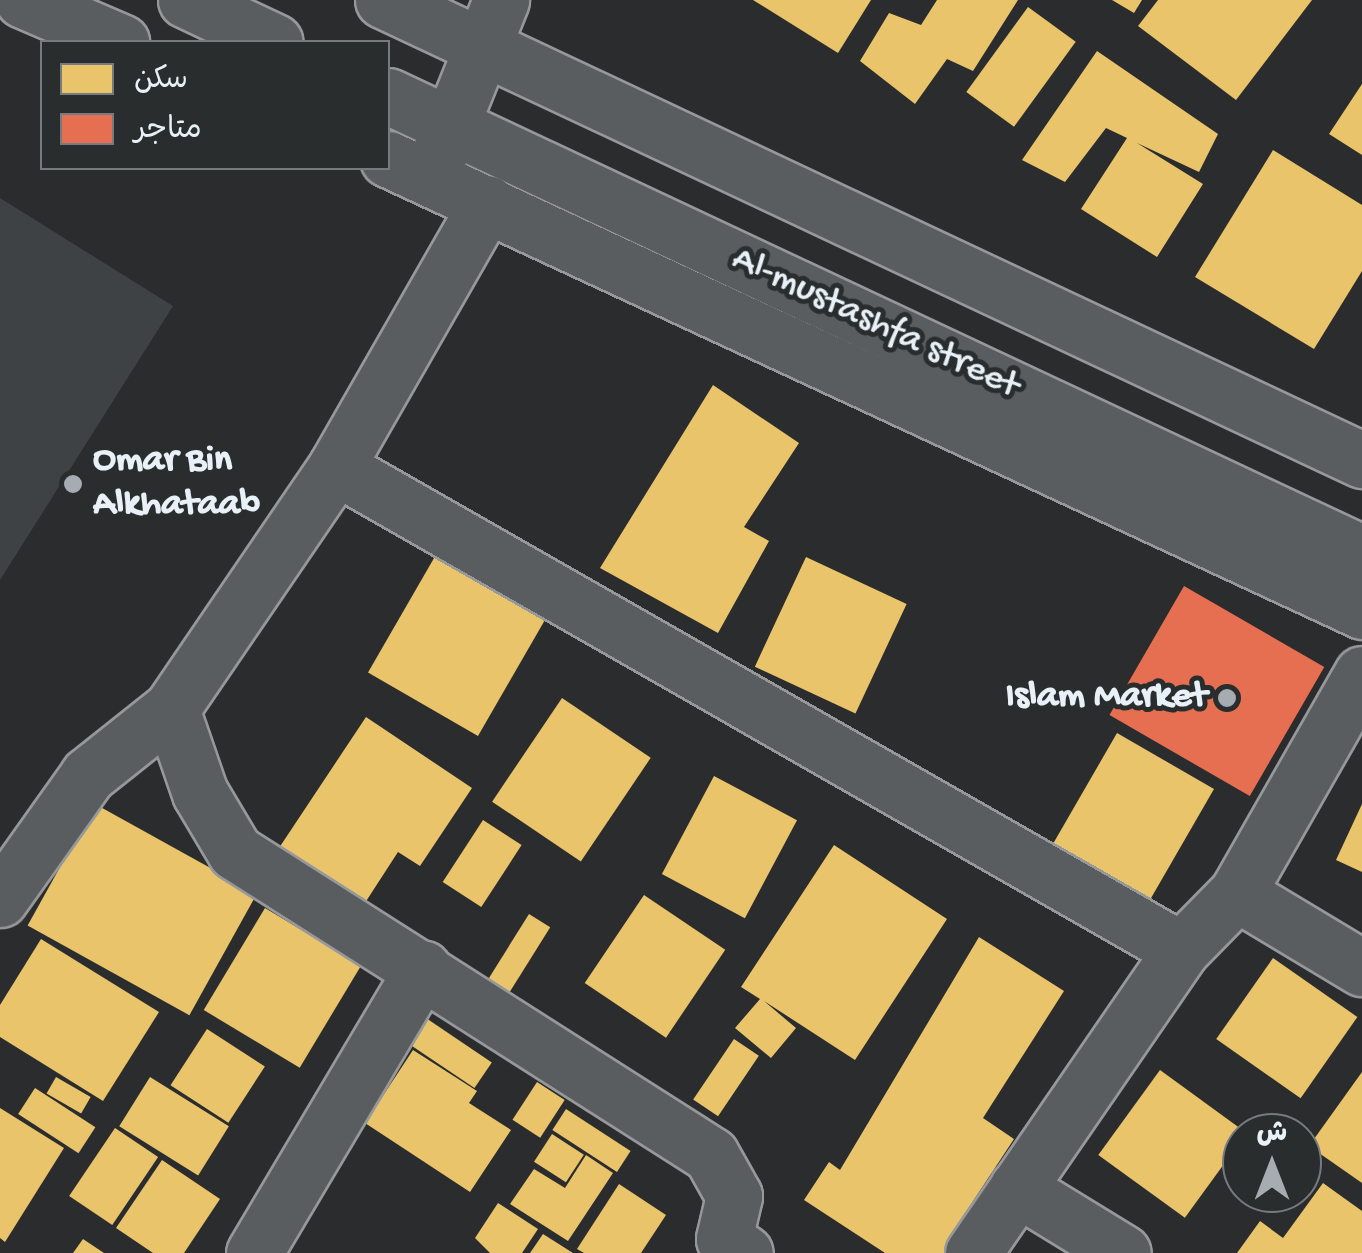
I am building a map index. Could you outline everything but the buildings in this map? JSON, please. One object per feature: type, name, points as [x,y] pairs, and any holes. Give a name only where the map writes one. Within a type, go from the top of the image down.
[{"type":"street","points":[[23,0],[116,40]]},
{"type":"street","points":[[186,0],[271,40]]},
{"type":"street","points":[[383,0],[489,20],[1361,457]]},
{"type":"street","points":[[409,168],[454,128],[489,20]]},
{"type":"street","name":"Al-mustashfa street","points":[[390,97],[1362,552]]},
{"type":"street","name":"Al-mustashfa street","points":[[409,168],[1362,611]]},
{"type":"street","points":[[0,899],[88,775],[171,708],[336,467],[487,203]]},
{"type":"street","points":[[336,467],[1180,950]]},
{"type":"street","points":[[974,1253],[1180,950],[1238,892],[1362,674]]},
{"type":"street","points":[[171,708],[200,793],[235,852],[423,968],[711,1155],[734,1196],[728,1248]]},
{"type":"street","points":[[1238,892],[1362,968]]},
{"type":"street","points":[[254,1253],[423,968]]},
{"type":"street","points":[[1017,1188],[1123,1253]]},
{"type":"shaded area","points":[[0,198],[173,306],[0,580]]},
{"type":"place","name":"Omar Bin Alkhataab","points":[[73,484]]},
{"type":"place","name":"Islam Market","points":[[1227,698]]}]
